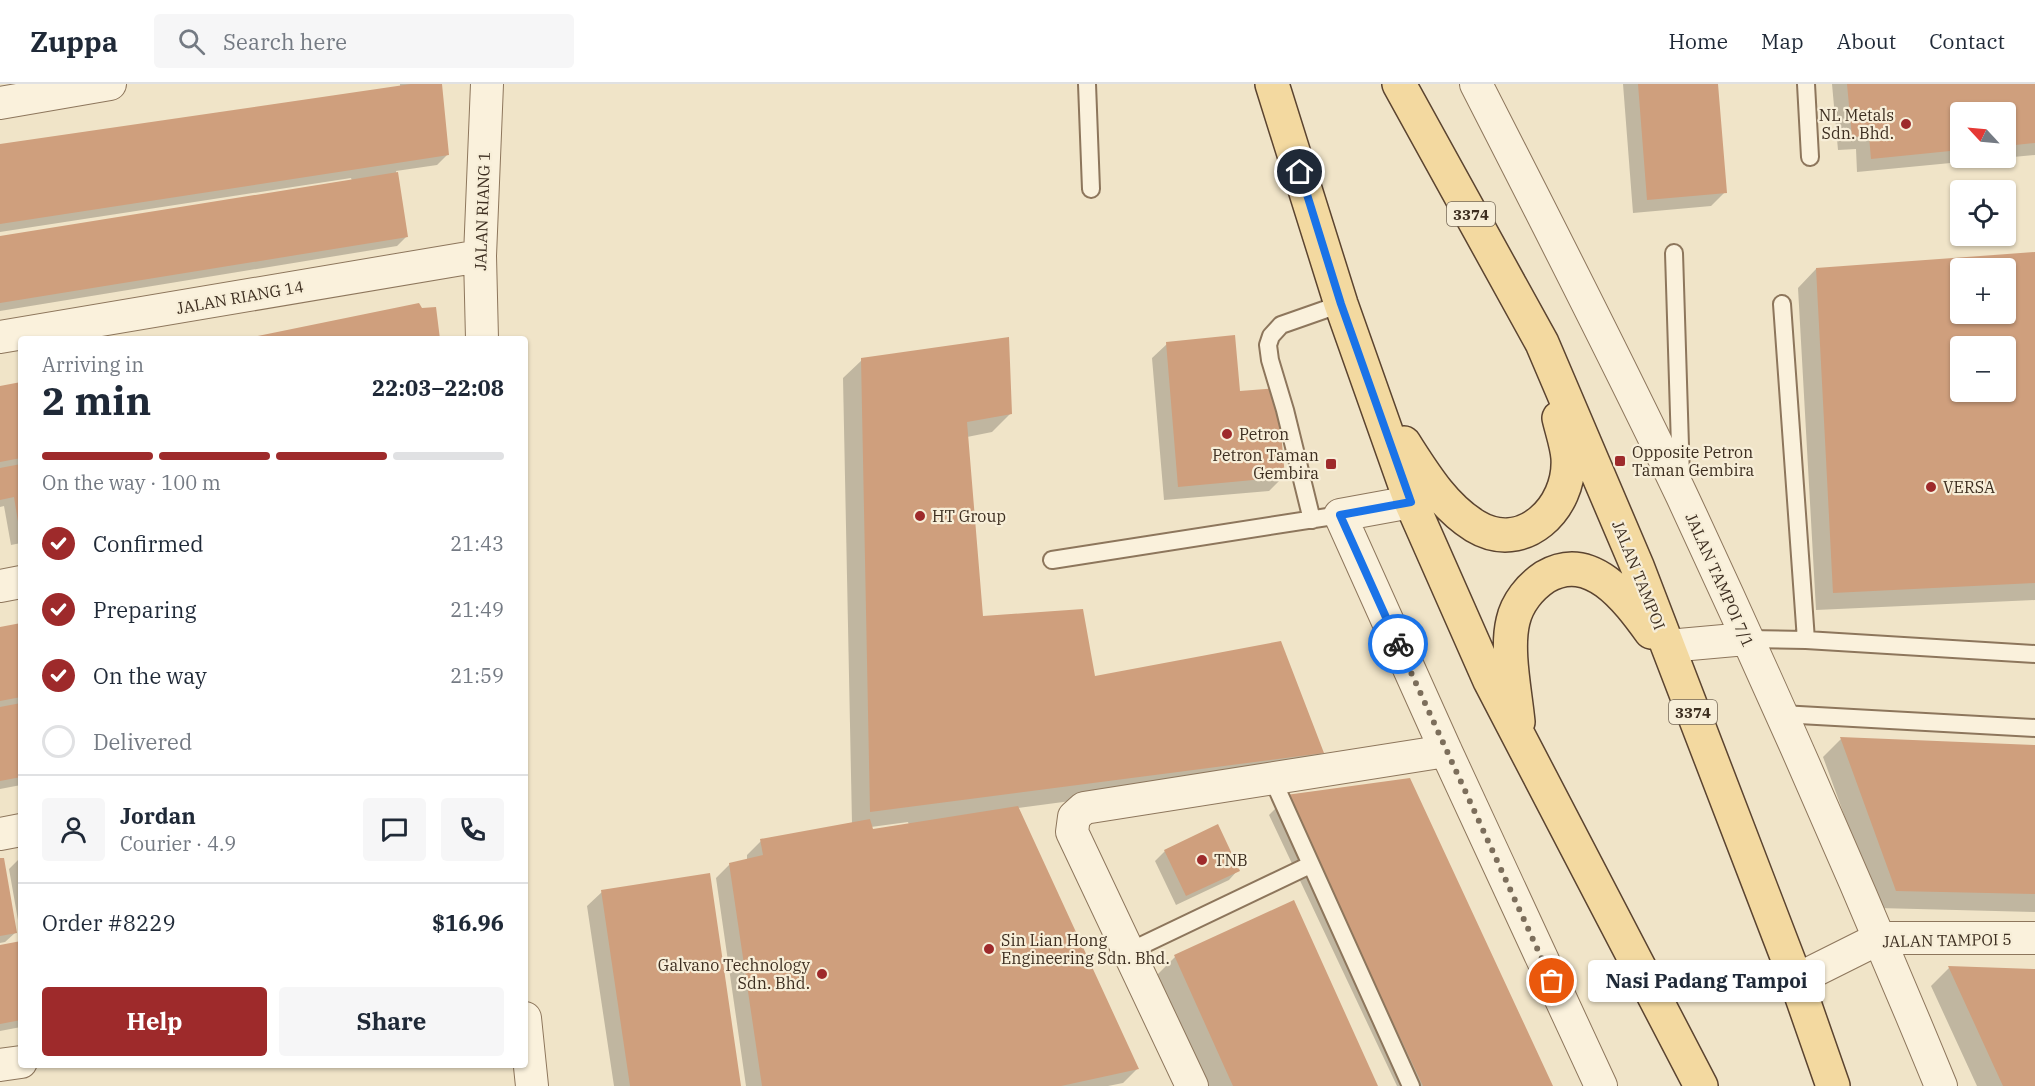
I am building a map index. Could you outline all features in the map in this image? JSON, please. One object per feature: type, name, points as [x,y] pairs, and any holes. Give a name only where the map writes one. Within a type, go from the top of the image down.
[{"type":"main road","points":[[1272,84],[1341,304],[1411,502],[1490,681],[1701,1086]]},
{"type":"main road","name":"JALAN TAMPOI","points":[[1399,84],[1542,343],[1632,556],[1672,658],[1796,980],[1833,1086]]},
{"type":"main road","points":[[1376,398],[1432,487],[1457,513],[1477,527],[1496,534],[1514,536],[1531,528],[1550,513],[1563,491],[1568,459],[1542,343]]},
{"type":"main road","points":[[1519,735],[1511,648],[1513,621],[1522,599],[1536,583],[1555,571],[1574,569],[1594,575],[1608,583],[1629,601],[1672,658]]},
{"type":"street","points":[[0,104],[110,84]]},
{"type":"street","name":"JALAN RIANG 1","points":[[482,336],[480,256],[487,84]]},
{"type":"street","name":"JALAN TAMPOI 7/1","points":[[1476,84],[1581,289],[1682,497],[1880,938],[1941,1086]]},
{"type":"street","name":"JALAN RIANG 14","points":[[0,337],[480,256]]},
{"type":"street","points":[[1411,502],[1326,518],[1446,751],[1600,1086]]},
{"type":"street","points":[[0,586],[18,583]]},
{"type":"street","points":[[1672,658],[1746,639]]},
{"type":"street","points":[[1192,1086],[1072,832],[1074,817],[1084,808],[1446,751]]},
{"type":"street","points":[[0,834],[18,831]]},
{"type":"street","name":"JALAN TAMPOI 5","points":[[1796,980],[1880,938],[2035,938]]},
{"type":"street","points":[[528,1047],[532,1086]]},
{"type":"street","points":[[0,1065],[18,1062]]},
{"type":"lane","points":[[1087,84],[1091,189]]},
{"type":"lane","points":[[1806,84],[1810,157]]},
{"type":"lane","points":[[1674,253],[1682,497]]},
{"type":"lane","points":[[1053,560],[1326,518],[1285,410],[1270,360],[1268,345],[1271,336],[1281,325],[1341,304]]},
{"type":"lane","points":[[1782,304],[1806,640]]},
{"type":"lane","points":[[1746,639],[1806,640],[2035,654]]},
{"type":"lane","points":[[1781,714],[2035,728]]},
{"type":"lane","points":[[1272,778],[1411,1086]]},
{"type":"lane","points":[[1128,952],[1310,865]]},
{"type":"building","points":[[411,84],[442,84],[449,155],[0,224],[0,144]]},
{"type":"building","points":[[1638,84],[1718,84],[1727,193],[1647,200]]},
{"type":"building","name":"NL Metals Sdn. Bhd.","points":[[1847,84],[2035,84],[2035,143],[2016,145],[2016,102],[1950,102],[1950,151],[1871,159],[1869,136],[1852,137]]},
{"type":"building","points":[[398,172],[408,237],[0,303],[0,236]]},
{"type":"building","name":"VERSA","points":[[2035,252],[2035,583],[1833,593],[1816,268],[1950,258],[1950,324],[2016,324],[2016,258],[1953,258]]},
{"type":"building","points":[[419,303],[422,308],[436,307],[440,336],[258,336]]},
{"type":"building","name":"Petron","points":[[1235,335],[1240,391],[1277,388],[1285,477],[1178,487],[1166,342]]},
{"type":"building","name":"HT Group","points":[[1009,337],[1012,414],[967,422],[983,616],[1083,609],[1095,676],[1281,641],[1324,753],[870,812],[861,358]]},
{"type":"building","points":[[18,383],[18,459],[0,462],[0,386]]},
{"type":"building","points":[[18,465],[18,522],[14,497],[0,500],[0,468]]},
{"type":"building","points":[[18,624],[18,698],[0,701],[0,627]]},
{"type":"building","points":[[18,704],[18,778],[0,781],[0,707]]},
{"type":"building","points":[[1840,737],[2035,745],[2035,894],[1896,891]]},
{"type":"building","points":[[1410,778],[1553,1086],[1423,1086],[1286,795]]},
{"type":"building","points":[[1018,806],[1139,1069],[1061,1086],[762,1086],[729,863],[763,855],[760,839],[870,819],[873,829]]},
{"type":"building","name":"TNB","points":[[1218,824],[1240,871],[1186,896],[1164,850]]},
{"type":"building","points":[[0,858],[4,858],[17,933],[0,936]]},
{"type":"building","points":[[710,873],[741,1086],[630,1086],[601,890]]},
{"type":"building","points":[[1294,900],[1378,1086],[1233,1086],[1174,955]]},
{"type":"building","points":[[18,942],[18,1021],[0,1024],[0,945]]},
{"type":"building","points":[[1948,966],[2035,969],[2035,1086],[2003,1086]]},
{"type":"way so far","points":[[1398,644],[1552,981]]},
{"type":"place","name":"NL Metals Sdn. Bhd.","points":[[1906,124]]},
{"type":"place","name":"Petron","points":[[1227,434]]},
{"type":"place","name":"Opposite Petron Taman Gembira","points":[[1620,461]]},
{"type":"place","name":"Petron Taman Gembira","points":[[1331,464]]},
{"type":"place","name":"VERSA","points":[[1931,487]]},
{"type":"place","name":"HT Group","points":[[920,516]]},
{"type":"place","name":"TNB","points":[[1202,860]]},
{"type":"place","name":"Sin Lian Hong Engineering Sdn. Bhd.","points":[[989,949]]},
{"type":"place","name":"Galvano Technology Sdn. Bhd.","points":[[822,974]]},
{"type":"place","name":"Nasi Padang Tampoi","points":[[1552,981]]},
{"type":"route","points":[[1300,172],[1341,304],[1411,502],[1340,515],[1398,644]]}]
